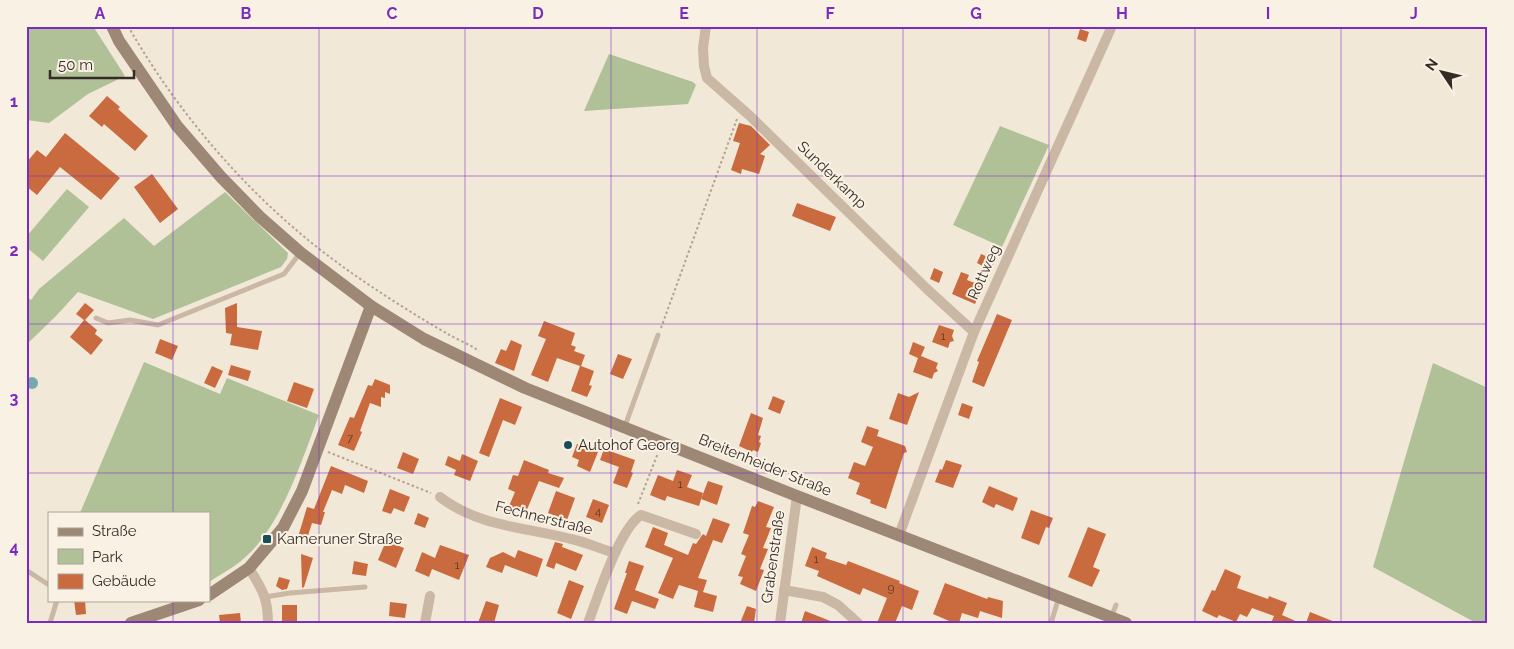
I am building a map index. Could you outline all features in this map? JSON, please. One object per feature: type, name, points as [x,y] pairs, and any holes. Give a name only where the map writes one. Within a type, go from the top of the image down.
[{"type":"street","name":"Breitenheider Straße","points":[[112,26],[177,126],[221,177],[260,217],[300,253],[371,306],[424,339],[525,388],[797,496],[1060,596],[1110,620],[1126,623]]},
{"type":"street","name":"Sunderkamp","points":[[706,26],[703,48],[707,78],[750,116],[927,289],[974,332]]},
{"type":"street","name":"Rottweg","points":[[899,535],[974,332],[1112,26]]},
{"type":"street","points":[[210,594],[249,568],[283,528],[302,491],[371,306]]},
{"type":"street","name":"Grabenstraße","points":[[780,623],[797,496]]},
{"type":"street","name":"Fechnerstraße","points":[[440,497],[455,508],[501,525],[571,539],[615,553]]},
{"type":"street","points":[[588,623],[615,553],[634,519],[641,514],[696,534]]},
{"type":"street","points":[[249,568],[265,597],[268,606],[268,623]]},
{"type":"street","points":[[784,590],[823,596],[858,623]]},
{"type":"street","points":[[425,623],[430,596]]},
{"type":"street","points":[[131,623],[193,602]]},
{"type":"lane","points":[[96,318],[108,323],[130,320],[158,325],[284,274],[300,253]]},
{"type":"lane","points":[[624,426],[658,335]]},
{"type":"lane","points":[[26,570],[48,584]]},
{"type":"lane","points":[[265,597],[365,587]]},
{"type":"lane","points":[[1051,623],[1060,596]]},
{"type":"lane","points":[[50,623],[56,602]]},
{"type":"lane","points":[[1110,620],[1116,605]]},
{"type":"path","points":[[128,26],[174,98],[208,141],[290,225],[356,276],[446,334],[478,350],[481,356]]},
{"type":"path","points":[[658,335],[740,109]]},
{"type":"path","points":[[641,514],[638,504],[662,441]]},
{"type":"path","points":[[318,448],[440,497]]},
{"type":"green space","points":[[26,26],[93,26],[125,76],[88,94],[49,123],[26,120]]},
{"type":"green space","points":[[609,54],[693,82],[696,85],[688,104],[584,111]]},
{"type":"green space","points":[[1000,126],[1049,145],[1002,247],[953,225]]},
{"type":"green space","points":[[67,189],[89,207],[43,261],[26,247],[26,237]]},
{"type":"green space","points":[[225,192],[288,253],[287,259],[281,267],[153,319],[78,292],[26,345],[26,296],[31,300],[39,289],[124,218],[154,246]]},
{"type":"green space","points":[[144,362],[220,394],[227,378],[319,415],[297,473],[278,513],[267,531],[255,548],[241,561],[210,581],[210,512],[80,512]]},
{"type":"green space","points":[[1433,363],[1488,388],[1488,623],[1476,623],[1373,567]]},
{"type":"water","points":[[30,377],[34,377],[38,383],[34,389],[30,389],[26,385],[26,381]]},
{"type":"building","points":[[1080,29],[1089,32],[1086,42],[1077,39]]},
{"type":"building","points":[[107,96],[120,107],[118,109],[148,136],[135,151],[104,124],[102,127],[89,116]]},
{"type":"building","points":[[739,123],[751,126],[770,145],[760,154],[765,156],[759,174],[742,169],[741,174],[731,170],[740,143],[733,141]]},
{"type":"building","points":[[65,133],[120,178],[101,200],[60,167],[37,195],[26,186],[26,163],[37,150],[46,157]]},
{"type":"building","points":[[152,174],[178,209],[160,223],[134,187]]},
{"type":"building","points":[[797,203],[836,217],[830,231],[792,216]]},
{"type":"building","points":[[981,254],[995,260],[990,270],[977,263]]},
{"type":"building","points":[[934,268],[943,272],[939,283],[930,279]]},
{"type":"building","points":[[961,272],[969,275],[967,280],[983,286],[975,304],[952,294]]},
{"type":"building","points":[[85,303],[94,310],[85,320],[97,330],[95,334],[103,340],[91,355],[70,337],[84,320],[76,314]]},
{"type":"building","points":[[237,303],[237,327],[262,331],[258,350],[230,345],[232,334],[226,333],[225,308]]},
{"type":"building","points":[[997,314],[1012,320],[984,387],[972,382],[979,362],[977,361]]},
{"type":"building","points":[[544,321],[575,333],[571,345],[576,347],[574,351],[585,355],[581,366],[594,371],[589,385],[592,386],[587,397],[571,391],[580,366],[557,358],[548,382],[531,375],[546,339],[538,336]]},
{"type":"building","points":[[939,325],[954,330],[952,336],[954,341],[950,342],[948,348],[932,342]]},
{"type":"building","points":[[160,339],[178,346],[172,360],[155,353]]},
{"type":"building","points":[[511,340],[522,345],[514,371],[495,363],[501,349],[506,351]]},
{"type":"building","points":[[913,342],[925,347],[921,356],[938,363],[936,368],[938,371],[934,373],[932,379],[913,372],[918,358],[909,354]]},
{"type":"building","points":[[618,354],[632,359],[623,379],[610,374]]},
{"type":"building","points":[[231,365],[251,371],[248,381],[228,375]]},
{"type":"building","points":[[212,366],[223,371],[215,388],[204,383]]},
{"type":"building","points":[[375,379],[390,385],[390,394],[385,392],[385,398],[381,397],[381,407],[370,403],[360,431],[362,432],[354,451],[338,445],[350,417],[354,418],[368,385],[372,386]]},
{"type":"building","points":[[294,382],[314,389],[307,408],[287,401]]},
{"type":"building","points":[[919,392],[907,425],[889,419],[898,393],[909,397]]},
{"type":"building","points":[[773,396],[785,401],[780,414],[768,409]]},
{"type":"building","points":[[500,398],[522,407],[515,425],[503,420],[489,457],[479,453]]},
{"type":"building","points":[[962,403],[973,407],[969,419],[958,415]]},
{"type":"building","points":[[751,413],[763,418],[758,435],[761,436],[759,442],[761,443],[758,452],[753,450],[752,452],[739,446]]},
{"type":"building","points":[[867,426],[879,430],[877,436],[905,446],[907,452],[904,453],[886,509],[870,503],[871,500],[856,494],[860,483],[848,478],[854,462],[865,466],[873,447],[861,442]]},
{"type":"building","points":[[577,444],[598,452],[590,472],[577,466],[579,460],[572,457]]},
{"type":"building","points":[[604,449],[635,460],[631,472],[633,473],[627,488],[613,483],[619,467],[600,460]]},
{"type":"building","points":[[403,452],[419,459],[413,474],[397,468]]},
{"type":"building","points":[[462,454],[478,461],[470,481],[454,475],[456,470],[445,465],[448,456],[460,461]]},
{"type":"building","points":[[524,460],[549,470],[548,473],[564,478],[559,488],[539,481],[526,512],[518,509],[513,513],[512,507],[509,506],[515,492],[508,489],[513,475],[518,476]]},
{"type":"building","points":[[946,460],[962,465],[953,488],[935,482]]},
{"type":"building","points":[[331,466],[368,481],[364,493],[345,485],[342,494],[332,490],[323,512],[325,512],[321,525],[312,523],[307,539],[298,537],[307,507],[314,509]]},
{"type":"building","points":[[677,470],[692,475],[687,487],[703,493],[699,506],[667,496],[665,501],[650,495],[658,475],[673,481]]},
{"type":"building","points":[[708,481],[723,486],[717,505],[701,499]]},
{"type":"building","points":[[989,486],[1018,498],[1013,511],[996,504],[994,508],[982,502]]},
{"type":"building","points":[[390,489],[410,497],[404,512],[394,508],[391,514],[382,511]]},
{"type":"building","points":[[556,491],[575,498],[567,520],[548,513]]},
{"type":"building","points":[[593,499],[609,505],[602,523],[586,517]]},
{"type":"building","points":[[758,501],[774,507],[766,527],[771,528],[763,548],[768,549],[760,569],[764,570],[756,591],[740,584],[743,577],[738,576],[746,556],[741,554],[749,535],[743,533],[752,506],[755,507]]},
{"type":"building","points":[[1031,510],[1053,518],[1049,528],[1046,527],[1039,545],[1021,538]]},
{"type":"building","points":[[418,513],[429,518],[425,528],[414,524]]},
{"type":"building","points":[[713,518],[730,524],[722,543],[713,540],[698,578],[707,580],[703,592],[717,596],[713,612],[694,607],[698,591],[679,585],[673,599],[658,593],[673,558],[645,547],[653,527],[668,533],[664,545],[688,555],[693,543],[696,544],[703,534],[706,536]]},
{"type":"building","points":[[1088,527],[1106,534],[1093,567],[1100,570],[1092,587],[1068,577]]},
{"type":"building","points":[[386,541],[404,548],[396,568],[378,560]]},
{"type":"building","points":[[555,542],[563,544],[559,555],[562,547],[583,555],[576,571],[556,563],[554,569],[546,566]]},
{"type":"building","points":[[440,545],[469,555],[459,580],[432,569],[429,577],[415,571],[422,552],[435,558]]},
{"type":"building","points":[[812,547],[827,553],[825,558],[846,565],[848,561],[900,581],[899,583],[919,591],[912,610],[902,606],[895,623],[877,623],[887,598],[863,588],[860,595],[817,576],[819,571],[805,566]]},
{"type":"building","points":[[518,550],[543,559],[537,577],[505,565],[502,573],[486,567],[490,558],[503,552],[515,558]]},
{"type":"building","points":[[301,554],[313,558],[304,587],[302,588]]},
{"type":"building","points":[[354,561],[368,564],[366,576],[352,574]]},
{"type":"building","points":[[629,561],[644,566],[635,590],[659,599],[655,609],[632,601],[627,614],[614,609],[627,573],[625,573]]},
{"type":"building","points":[[1225,569],[1241,576],[1237,588],[1268,599],[1269,596],[1287,603],[1282,615],[1300,623],[1271,623],[1274,616],[1252,608],[1247,617],[1240,614],[1236,622],[1219,615],[1217,618],[1202,611],[1212,590],[1215,591]]},
{"type":"building","points":[[279,577],[290,580],[287,589],[282,590],[276,586]]},
{"type":"building","points":[[569,580],[584,586],[571,619],[557,613]]},
{"type":"building","points":[[945,583],[987,599],[988,597],[1003,601],[1002,618],[980,611],[978,618],[962,613],[959,623],[954,623],[933,614]]},
{"type":"building","points":[[486,601],[499,605],[494,623],[478,623]]},
{"type":"building","points":[[74,602],[85,602],[86,614],[76,615]]},
{"type":"building","points":[[390,602],[407,604],[405,618],[389,616]]},
{"type":"building","points":[[282,605],[297,605],[297,621],[282,621]]},
{"type":"building","points":[[747,606],[756,609],[754,623],[740,623]]},
{"type":"building","points":[[805,611],[833,622],[833,623],[801,623]]},
{"type":"building","points":[[1310,612],[1335,622],[1335,623],[1306,623]]},
{"type":"building","points":[[240,613],[241,623],[220,623],[219,615]]},
{"type":"place","name":"Autohof Georg","points":[[568,445]]},
{"type":"place","name":"Kameruner Straße","points":[[267,539]]}]
